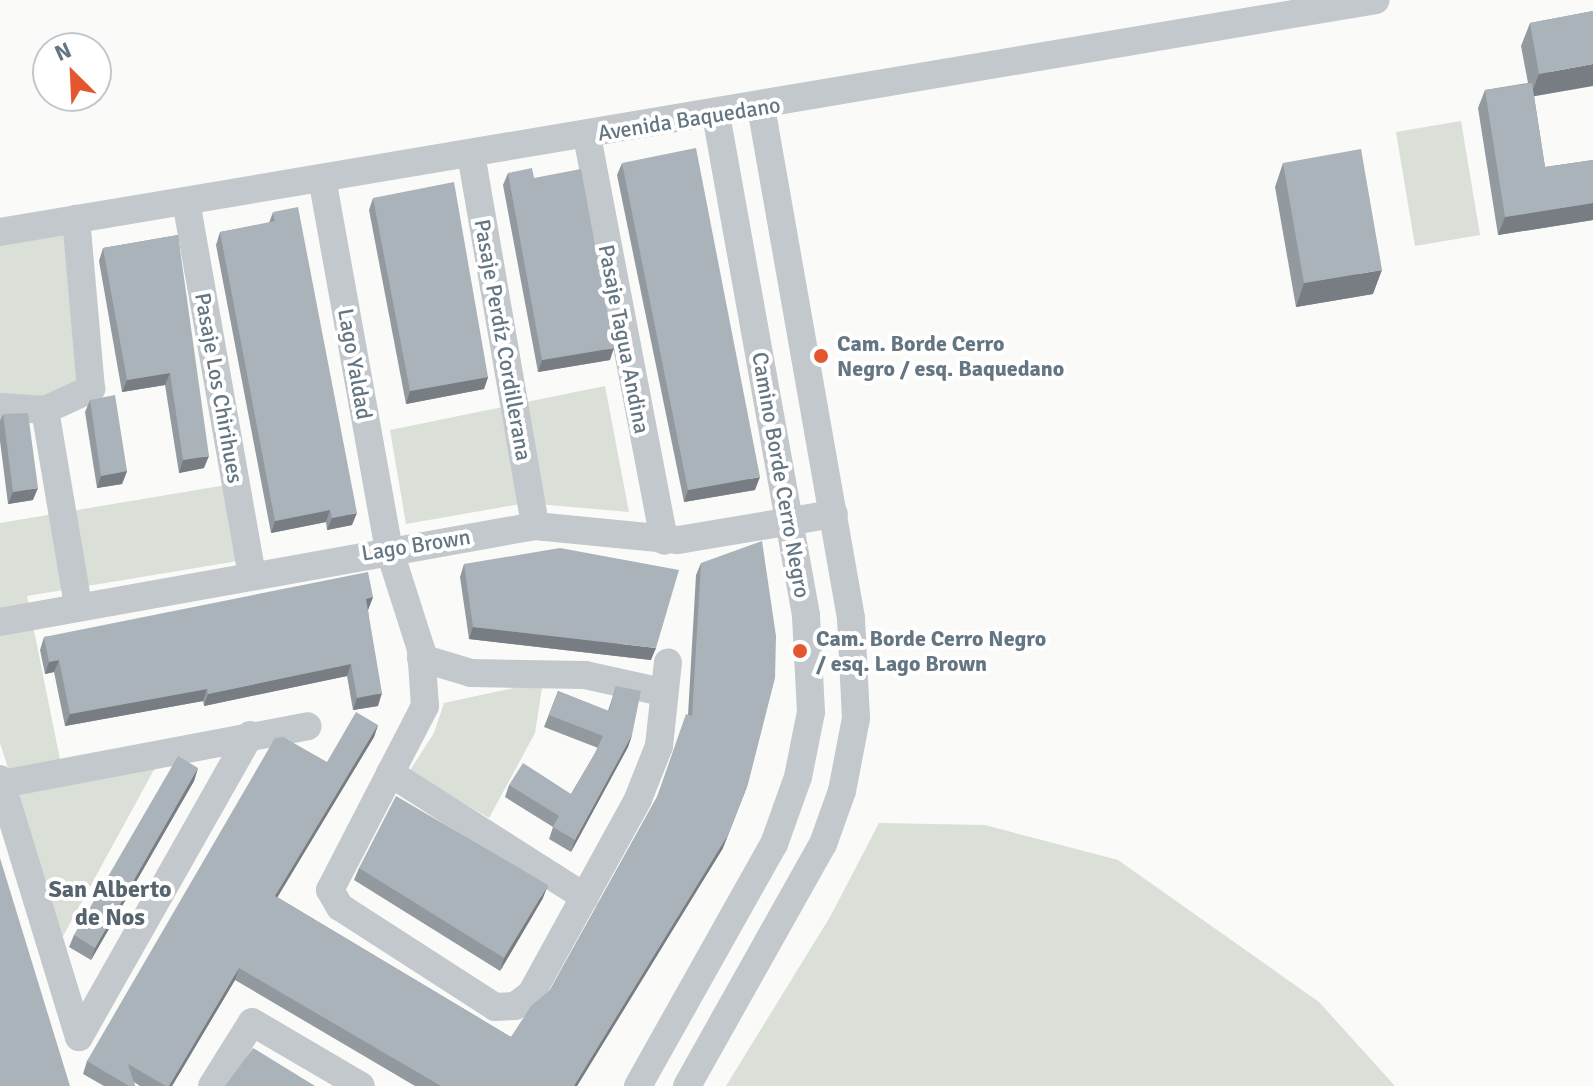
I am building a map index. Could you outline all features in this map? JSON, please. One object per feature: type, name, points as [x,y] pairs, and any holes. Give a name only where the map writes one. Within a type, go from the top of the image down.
[{"type":"street","name":"Avenida Baquedano","points":[[0,232],[716,115],[1376,0]]},
{"type":"street","name":"Camino Borde Cerro Negro","points":[[687,1086],[788,914],[823,844],[842,791],[853,746],[857,691],[834,514],[761,107]]},
{"type":"street","name":"Camino Borde Cerro Negro","points":[[638,1086],[759,873],[798,777],[812,684],[790,521],[716,115]]},
{"type":"street","name":"Pasaje Tagua Andina","points":[[587,136],[664,541]]},
{"type":"street","name":"Pasaje Perdíz Cordillerana","points":[[471,154],[535,526]]},
{"type":"street","name":"Lago Yaldad","points":[[322,178],[389,549],[421,658],[425,706],[330,890],[340,907],[495,1007],[515,1006],[531,994],[585,897]]},
{"type":"street","name":"Pasaje Los Chirihues","points":[[186,201],[252,574]]},
{"type":"street","points":[[0,407],[45,410],[91,389],[76,219]]},
{"type":"street","points":[[45,410],[78,606]]},
{"type":"street","name":"Lago Brown","points":[[0,622],[389,549],[535,526],[664,541],[834,514]]},
{"type":"street","points":[[421,658],[471,673],[585,675],[662,692]]},
{"type":"street","points":[[390,773],[585,897],[638,799],[659,746],[666,716],[662,692],[668,662]]},
{"type":"street","points":[[250,735],[79,1037],[1,781],[250,735],[308,726]]},
{"type":"street","points":[[212,1086],[252,1022],[361,1086]]},
{"type":"shaded area","points":[[1461,121],[1480,235],[1415,246],[1396,132]]},
{"type":"shaded area","points":[[76,219],[91,389],[0,407],[0,232]]},
{"type":"shaded area","points":[[605,386],[629,512],[526,503],[406,524],[390,430]]},
{"type":"shaded area","points":[[226,485],[244,560],[27,596],[64,779],[161,757],[62,938],[0,743],[0,523]]},
{"type":"shaded area","points":[[518,687],[542,688],[535,733],[489,818],[409,772],[434,733],[444,703]]},
{"type":"shaded area","points":[[879,823],[985,825],[1118,860],[1319,1002],[1395,1086],[726,1086],[830,917]]},
{"type":"building","points":[[1593,11],[1593,64],[1539,74],[1530,23]]},
{"type":"building","points":[[1532,83],[1545,167],[1593,160],[1593,203],[1505,217],[1485,90]]},
{"type":"building","points":[[696,148],[760,477],[688,490],[622,163]]},
{"type":"building","points":[[1361,149],[1382,270],[1304,283],[1283,163]]},
{"type":"building","points":[[532,168],[534,178],[581,169],[614,348],[542,360],[508,173]]},
{"type":"building","points":[[454,182],[488,377],[410,391],[373,198]]},
{"type":"building","points":[[298,207],[357,513],[332,518],[330,510],[275,521],[220,232],[275,221],[273,212]]},
{"type":"building","points":[[178,235],[209,456],[183,460],[170,373],[127,380],[103,248]]},
{"type":"building","points":[[115,395],[127,471],[101,476],[90,400]]},
{"type":"building","points":[[28,413],[38,488],[13,492],[3,414]]},
{"type":"building","points":[[762,541],[776,636],[775,678],[748,784],[728,835],[574,1086],[441,1086],[239,968],[169,1086],[128,1064],[135,1086],[129,1086],[87,1061],[275,738],[283,737],[327,762],[356,712],[378,725],[275,896],[511,1037],[531,1006],[550,990],[657,797],[686,714],[692,716],[701,563]]},
{"type":"building","points":[[560,548],[679,570],[656,648],[473,627],[464,564]]},
{"type":"building","points":[[368,572],[373,597],[366,599],[382,693],[357,698],[351,664],[208,694],[207,689],[70,714],[59,660],[49,662],[44,637]]},
{"type":"building","points":[[616,686],[641,691],[632,735],[575,840],[553,827],[559,816],[509,785],[523,763],[571,794],[603,736],[549,715],[558,691],[609,711]]},
{"type":"building","points":[[178,756],[198,768],[95,948],[74,935]]},
{"type":"building","points":[[396,796],[548,885],[504,958],[359,868]]},
{"type":"building","points":[[0,858],[70,1086],[0,1086]]},
{"type":"building","points":[[253,1048],[315,1086],[225,1086]]},
{"type":"place","name":"Cam. Borde Cerro Negro / esq. Baquedano","points":[[821,356]]},
{"type":"place","name":"Cam. Borde Cerro Negro / esq. Lago Brown","points":[[800,651]]},
{"type":"district","name":"San Alberto de Nos","points":[[110,904]]}]
